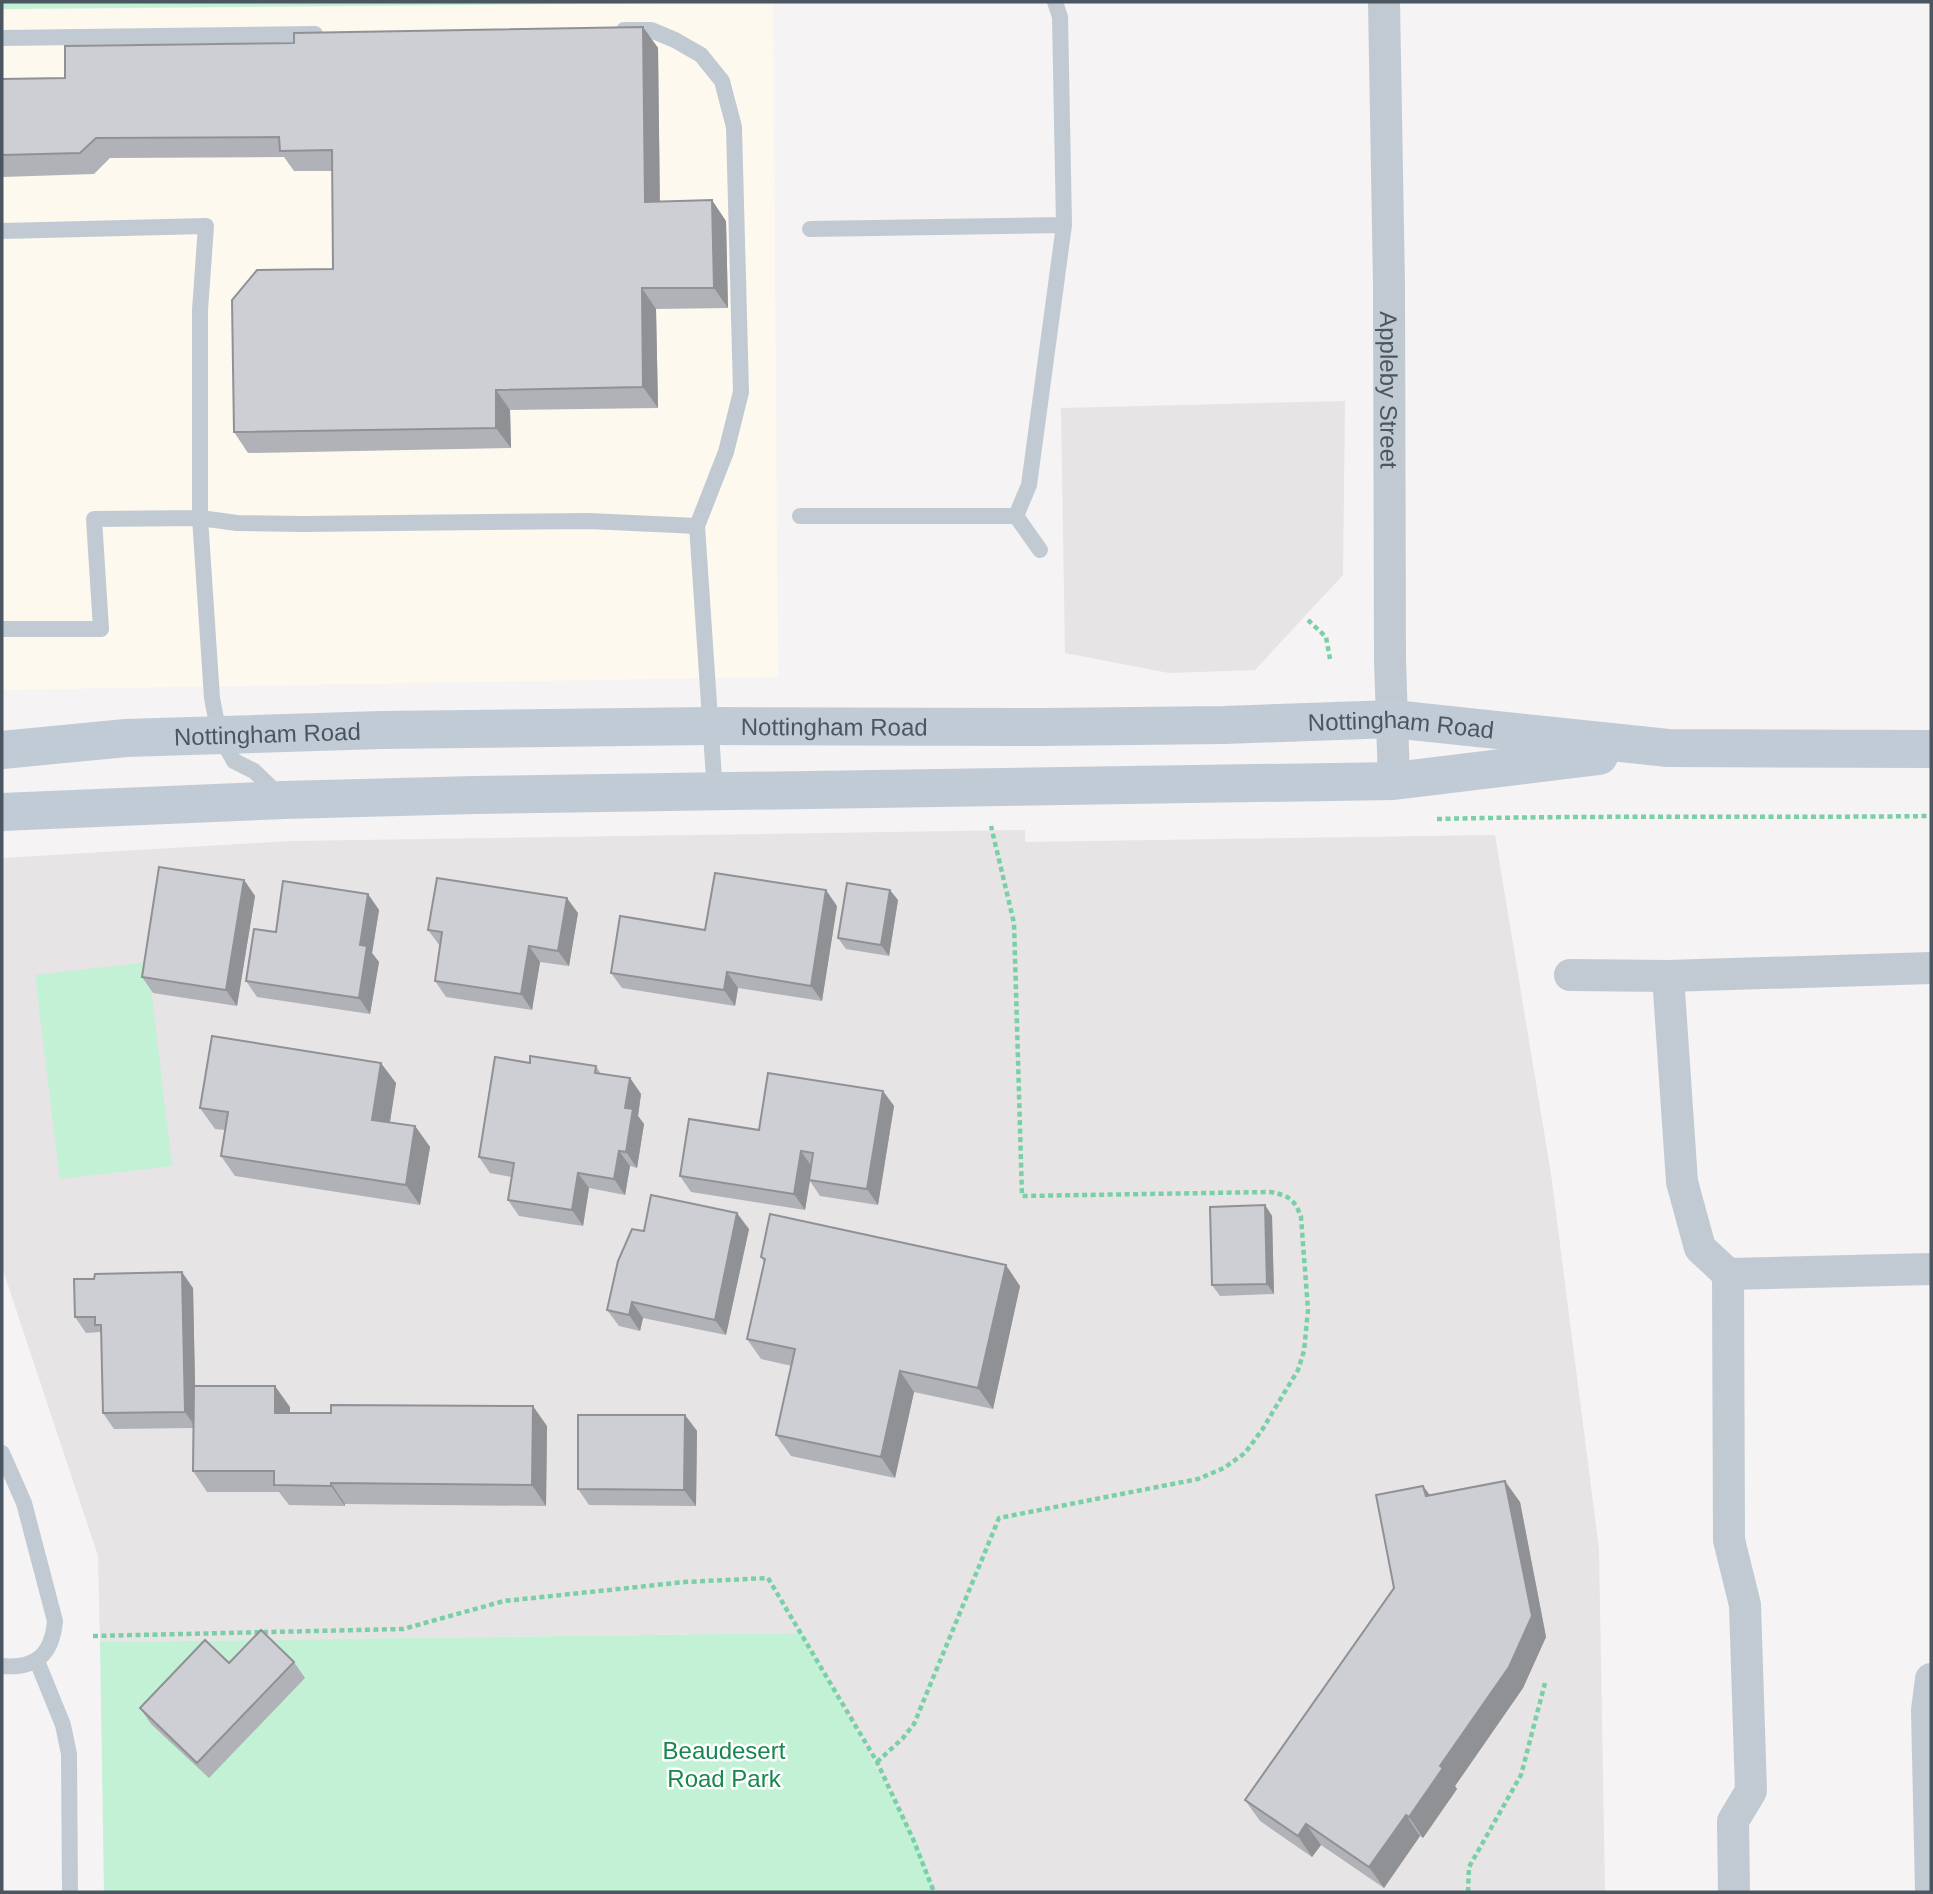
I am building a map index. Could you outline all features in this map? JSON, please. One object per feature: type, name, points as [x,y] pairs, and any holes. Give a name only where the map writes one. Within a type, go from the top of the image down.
[{"type":"street","name":"Appleby Street","points":[[1384,2],[1389,285],[1390,660],[1395,781]]},
{"type":"street","name":"Nottingham Road","points":[[2,750],[126,738],[219,734],[709,726],[1043,727],[1392,719],[1668,748],[1931,749]]},
{"type":"street","name":"Nottingham Road","points":[[2,812],[284,800],[1250,781],[1395,781],[1668,748]]},
{"type":"street","points":[[1570,975],[1668,976],[1931,968]]},
{"type":"street","points":[[1668,976],[1682,1182],[1700,1248],[1728,1274],[1931,1269]]},
{"type":"street","points":[[1728,1274],[1729,1540],[1745,1605],[1751,1791],[1733,1821],[1734,1892]]},
{"type":"street","points":[[1931,1679],[1927,1710],[1931,1892]]},
{"type":"lane","points":[[1016,516],[1029,485],[1064,225],[1060,17],[1055,2]]},
{"type":"lane","points":[[609,30],[651,30],[701,55],[722,81],[734,127],[741,392],[726,452],[697,526],[715,793]]},
{"type":"lane","points":[[2,38],[333,34]]},
{"type":"lane","points":[[810,229],[1064,225]]},
{"type":"lane","points":[[2,231],[206,226],[200,310],[200,518],[212,698],[219,734],[234,761],[254,771],[284,800]]},
{"type":"lane","points":[[800,516],[1016,516]]},
{"type":"lane","points":[[1016,516],[1041,550]]},
{"type":"lane","points":[[2,629],[101,629],[94,519],[200,518],[237,523],[303,524],[589,521],[697,526]]},
{"type":"lane","points":[[2,1486],[3,1458]]},
{"type":"lane","points":[[2,1666],[22,1667],[37,1661],[53,1637],[54,1621],[24,1503],[3,1458]]},
{"type":"lane","points":[[37,1661],[63,1725],[69,1754],[70,1892]]},
{"type":"path","points":[[1308,620],[1326,637],[1330,659]]},
{"type":"path","points":[[877,1762],[915,1724],[999,1518],[1172,1485],[1198,1479],[1224,1468],[1245,1453],[1262,1430],[1298,1370],[1304,1351],[1308,1310],[1300,1217],[1296,1203],[1286,1194],[1270,1192],[1022,1196],[1014,923],[990,822]]},
{"type":"path","points":[[93,1636],[402,1629],[504,1601],[685,1582],[768,1578],[877,1762],[934,1892]]},
{"type":"path","points":[[1468,1892],[1469,1867],[1521,1775],[1545,1683]]},
{"type":"shaded area","points":[[773,2],[778,677],[2,690],[2,10]]},
{"type":"shaded area","points":[[1345,401],[1343,575],[1255,670],[1169,673],[1065,653],[1061,408]]},
{"type":"shaded area","points":[[1025,830],[1025,842],[1495,835],[1551,1174],[1599,1549],[1605,1892],[935,1892],[918,1843],[802,1633],[100,1642],[98,1556],[2,1267],[2,858],[292,841]]},
{"type":"green space","points":[[2,2],[773,2],[2,9]]},
{"type":"green space","points":[[148,962],[172,1166],[60,1179],[35,975]]},
{"type":"green space","name":"Beaudesert Road Park","points":[[802,1633],[918,1843],[935,1892],[104,1892],[100,1642]]},
{"type":"building","points":[[643,27],[645,202],[712,200],[714,288],[642,288],[643,387],[496,390],[496,428],[234,432],[232,300],[257,270],[333,269],[332,150],[280,151],[279,137],[96,138],[80,153],[2,155],[2,79],[65,78],[65,46],[294,43],[294,33]]},
{"type":"building","points":[[159,867],[244,880],[226,990],[142,977]]},
{"type":"building","points":[[715,873],[826,890],[811,986],[727,972],[724,990],[611,973],[620,916],[705,930]]},
{"type":"building","points":[[437,878],[567,898],[558,951],[529,946],[521,994],[435,981],[442,932],[428,930]]},
{"type":"building","points":[[283,881],[368,894],[360,945],[367,946],[359,998],[246,981],[254,929],[276,932]]},
{"type":"building","points":[[847,883],[890,890],[881,945],[838,938]]},
{"type":"building","points":[[212,1036],[381,1063],[372,1120],[415,1126],[406,1185],[221,1156],[228,1112],[200,1108]]},
{"type":"building","points":[[530,1056],[596,1066],[595,1073],[630,1078],[625,1108],[633,1109],[626,1152],[619,1151],[614,1179],[578,1173],[572,1210],[508,1200],[514,1163],[479,1157],[495,1057],[530,1063]]},
{"type":"building","points":[[768,1073],[883,1091],[867,1189],[809,1180],[813,1153],[801,1151],[794,1194],[680,1176],[689,1119],[759,1130]]},
{"type":"building","points":[[651,1195],[737,1213],[715,1320],[632,1302],[629,1315],[607,1310],[618,1261],[632,1229],[644,1231]]},
{"type":"building","points":[[1265,1205],[1267,1284],[1212,1285],[1210,1207]]},
{"type":"building","points":[[770,1214],[1006,1265],[978,1388],[900,1371],[881,1457],[776,1435],[795,1349],[747,1339],[765,1259],[761,1257]]},
{"type":"building","points":[[182,1272],[185,1412],[103,1413],[101,1325],[95,1325],[95,1317],[75,1317],[74,1279],[94,1279],[95,1274]]},
{"type":"building","points":[[194,1386],[275,1386],[275,1413],[331,1413],[331,1405],[533,1406],[532,1485],[274,1485],[274,1471],[193,1471]]},
{"type":"building","points":[[578,1415],[685,1415],[684,1490],[578,1489]]},
{"type":"building","points":[[1505,1481],[1532,1616],[1509,1667],[1440,1766],[1443,1768],[1409,1817],[1406,1815],[1369,1867],[1306,1824],[1298,1836],[1245,1800],[1394,1588],[1376,1495],[1423,1486],[1426,1496]]},
{"type":"building","points":[[261,1630],[294,1662],[197,1763],[140,1708],[205,1640],[229,1663]]}]
